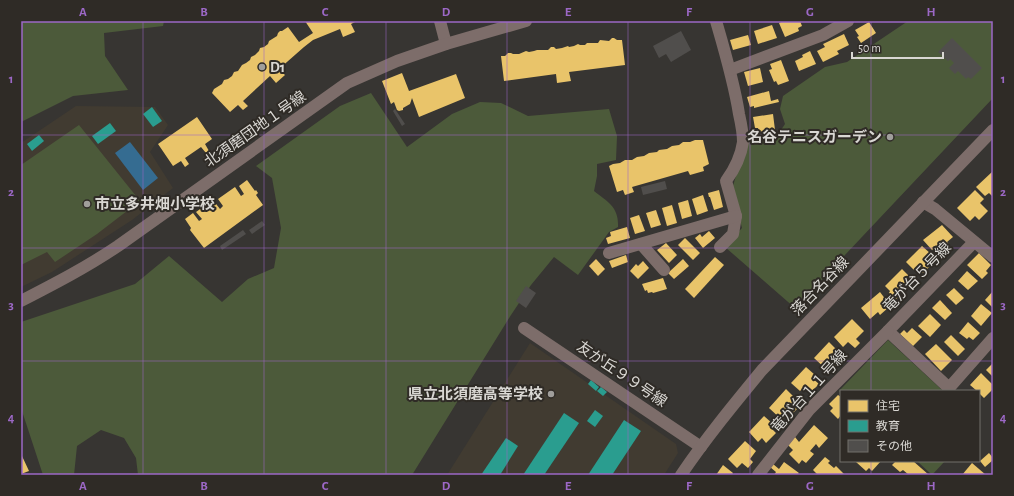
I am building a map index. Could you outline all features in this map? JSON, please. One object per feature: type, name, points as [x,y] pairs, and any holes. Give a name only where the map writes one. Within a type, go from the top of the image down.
[{"type":"street","points":[[440,21],[446,44]]},
{"type":"street","name":"北須磨団地１号線","points":[[21,301],[75,272],[118,246],[347,83],[397,61],[446,44],[526,21]]},
{"type":"street","points":[[716,21],[735,90],[743,141],[734,170],[726,181],[736,216],[733,234],[720,247]]},
{"type":"street","points":[[730,70],[823,35],[848,21]]},
{"type":"street","name":"落合名谷線","points":[[681,475],[728,412],[767,365],[993,130]]},
{"type":"street","points":[[923,202],[935,209],[993,257]]},
{"type":"street","points":[[609,253],[736,216]]},
{"type":"street","name":"竜が台５号線","points":[[974,242],[888,331],[949,388],[993,338]]},
{"type":"street","points":[[641,244],[664,270]]},
{"type":"street","name":"友が丘９９号線","points":[[524,328],[701,447]]},
{"type":"street","name":"竜が台１１号線","points":[[758,475],[810,410],[888,331]]},
{"type":"shaded area","name":"市立多井畑小学校","points":[[76,106],[155,107],[168,125],[150,152],[173,188],[132,220],[52,272],[21,287],[21,143]]},
{"type":"shaded area","name":"県立北須磨高等学校","points":[[530,343],[676,444],[678,453],[664,475],[447,475]]},
{"type":"green space","points":[[21,21],[164,21],[163,26],[104,33],[105,56],[128,90],[73,96],[21,122]]},
{"type":"green space","name":"名谷テニスガーデン","points":[[908,21],[993,21],[993,98],[795,308],[725,247],[742,228],[732,189],[747,140],[777,136],[785,124],[780,109],[783,96],[825,67],[847,62]]},
{"type":"green space","points":[[371,93],[407,147],[452,114],[480,102],[501,103],[528,116],[609,109],[617,136],[616,160],[597,164],[597,176],[594,191],[608,202],[615,210],[617,214],[618,227],[609,232],[578,275],[554,257],[531,285],[511,315],[412,475],[138,475],[136,458],[124,438],[101,430],[77,446],[74,475],[43,475],[21,408],[21,322],[135,284],[169,256],[222,302],[248,279],[274,268],[281,228],[272,178],[256,166],[340,106]]},
{"type":"green space","points":[[79,125],[140,201],[97,234],[55,262],[47,252],[21,265],[21,165]]},
{"type":"green space","points":[[888,340],[942,390],[840,390],[840,392],[839,391]]},
{"type":"green space","points":[[918,462],[944,462],[932,475]]},
{"type":"water","points":[[130,142],[158,178],[143,190],[115,153]]},
{"type":"building: 住宅","name":"D1","points":[[305,21],[357,21],[351,24],[355,32],[343,37],[340,29],[313,40],[279,69],[285,75],[276,83],[270,76],[243,101],[248,106],[243,110],[238,105],[230,112],[212,93],[214,89],[222,84],[224,80],[232,76],[234,72],[238,71],[242,65],[250,60],[260,48],[264,47],[269,41],[277,36],[280,31],[288,27],[299,42],[313,33]]},
{"type":"building: 住宅","points":[[783,21],[800,21],[802,26],[798,28],[799,31],[785,37],[779,23]]},
{"type":"building: 住宅","points":[[869,22],[876,33],[861,43],[855,30]]},
{"type":"building: 住宅","points":[[772,25],[777,38],[758,44],[754,31]]},
{"type":"building: 住宅","points":[[844,34],[849,45],[837,51],[839,54],[823,62],[817,51],[825,47],[823,44]]},
{"type":"building: 住宅","points":[[748,35],[751,45],[733,50],[730,40]]},
{"type":"building: 住宅","points":[[612,38],[622,40],[625,65],[569,72],[571,81],[557,83],[556,74],[504,81],[501,56],[505,56],[508,53],[519,54],[526,51],[548,50],[551,47],[556,49],[578,44],[585,45],[587,43],[598,43],[600,40],[609,41]]},
{"type":"building: 住宅","points":[[810,51],[816,64],[799,71],[795,61]]},
{"type":"building: 住宅","points":[[781,60],[789,81],[778,85],[776,81],[774,82],[769,70],[772,69],[770,64]]},
{"type":"building: 住宅","points":[[760,68],[763,82],[748,86],[744,72]]},
{"type":"building: 住宅","points":[[402,73],[409,91],[456,74],[465,98],[419,117],[412,98],[410,104],[403,108],[403,110],[399,111],[397,110],[394,102],[391,104],[382,81]]},
{"type":"building: 住宅","points":[[769,91],[771,101],[778,99],[779,102],[754,108],[754,106],[750,107],[747,97]]},
{"type":"building: 住宅","points":[[773,114],[775,130],[759,132],[758,128],[755,128],[753,117]]},
{"type":"building: 住宅","points":[[197,117],[212,139],[205,144],[209,151],[206,153],[201,147],[185,158],[189,164],[185,167],[181,161],[173,166],[158,144]]},
{"type":"building: 住宅","points":[[703,140],[709,164],[703,167],[704,171],[690,175],[688,171],[632,187],[634,192],[625,195],[623,190],[617,192],[609,166],[625,160],[632,160],[649,153],[657,152],[659,150],[667,149],[683,142]]},
{"type":"building: 住宅","points":[[993,171],[993,197],[989,193],[985,196],[976,187]]},
{"type":"building: 住宅","points":[[247,180],[258,193],[256,195],[263,205],[204,248],[190,230],[191,228],[185,219],[193,213],[199,221],[202,219],[196,212],[213,200],[220,209],[223,206],[218,199],[235,187],[241,196],[244,194],[239,186]]},
{"type":"building: 住宅","points":[[719,190],[723,207],[714,210],[708,193]]},
{"type":"building: 住宅","points":[[975,190],[984,199],[980,203],[988,211],[979,220],[975,216],[970,221],[957,208]]},
{"type":"building: 住宅","points":[[703,195],[708,211],[697,215],[692,199]]},
{"type":"building: 住宅","points":[[688,200],[692,216],[682,219],[678,203]]},
{"type":"building: 住宅","points":[[672,205],[677,223],[667,226],[662,208]]},
{"type":"building: 住宅","points":[[656,210],[661,225],[651,228],[646,213]]},
{"type":"building: 住宅","points":[[639,215],[645,231],[635,234],[630,218]]},
{"type":"building: 住宅","points":[[942,225],[953,237],[947,242],[949,245],[941,252],[936,247],[932,250],[923,240]]},
{"type":"building: 住宅","points":[[627,227],[630,238],[608,244],[606,238],[611,236],[610,232]]},
{"type":"building: 住宅","points":[[709,231],[715,238],[703,248],[695,238],[700,234],[702,237]]},
{"type":"building: 住宅","points":[[685,238],[700,253],[693,260],[678,245]]},
{"type":"building: 住宅","points":[[666,243],[677,255],[669,263],[657,250]]},
{"type":"building: 住宅","points":[[922,246],[931,254],[928,257],[933,263],[923,273],[918,268],[915,271],[906,262]]},
{"type":"building: 住宅","points":[[979,253],[991,265],[986,271],[988,273],[982,279],[967,265]]},
{"type":"building: 住宅","points":[[626,255],[628,262],[612,268],[609,261]]},
{"type":"building: 住宅","points":[[715,257],[724,265],[694,298],[685,289]]},
{"type":"building: 住宅","points":[[596,259],[605,269],[598,276],[589,266]]},
{"type":"building: 住宅","points":[[683,259],[689,266],[674,279],[668,273]]},
{"type":"building: 住宅","points":[[643,261],[649,268],[638,279],[630,271],[636,264],[638,266]]},
{"type":"building: 住宅","points":[[902,269],[914,281],[896,299],[889,293],[890,291],[885,286]]},
{"type":"building: 住宅","points":[[967,271],[978,281],[968,290],[958,281]]},
{"type":"building: 住宅","points":[[663,278],[667,289],[653,293],[648,293],[647,290],[645,291],[642,284]]},
{"type":"building: 住宅","points":[[954,288],[964,298],[956,305],[946,295]]},
{"type":"building: 住宅","points":[[993,291],[993,308],[985,300]]},
{"type":"building: 住宅","points":[[880,292],[886,300],[884,302],[889,307],[880,315],[878,312],[870,319],[861,308]]},
{"type":"building: 住宅","points":[[940,300],[952,313],[945,320],[932,308]]},
{"type":"building: 住宅","points":[[981,304],[992,313],[981,326],[971,316]]},
{"type":"building: 住宅","points":[[930,314],[941,325],[930,337],[918,326]]},
{"type":"building: 住宅","points":[[852,319],[864,331],[856,339],[860,343],[855,348],[848,342],[843,347],[834,337]]},
{"type":"building: 住宅","points":[[968,322],[980,333],[973,340],[969,337],[967,339],[959,333]]},
{"type":"building: 住宅","points":[[912,328],[922,337],[913,346],[900,334],[904,330],[907,333]]},
{"type":"building: 住宅","points":[[951,335],[965,349],[958,356],[944,342]]},
{"type":"building: 住宅","points":[[829,342],[841,354],[837,358],[841,361],[834,368],[832,365],[827,370],[814,358]]},
{"type":"building: 住宅","points":[[936,344],[952,360],[941,371],[925,354]]},
{"type":"building: 住宅","points":[[993,363],[993,377],[986,370]]},
{"type":"building: 住宅","points":[[806,367],[815,375],[812,378],[819,384],[810,393],[804,387],[800,391],[791,383]]},
{"type":"building: 住宅","points":[[981,373],[993,385],[993,389],[984,398],[980,394],[980,390],[976,390],[970,385]]},
{"type":"building: 住宅","points":[[786,389],[795,398],[792,401],[799,407],[791,415],[788,413],[782,420],[769,408]]},
{"type":"building: 住宅","points":[[838,395],[840,396],[840,416],[838,419],[830,411],[833,408],[829,404]]},
{"type":"building: 住宅","points":[[764,416],[773,424],[770,427],[776,433],[766,443],[762,438],[758,442],[749,432]]},
{"type":"building: 住宅","points":[[814,425],[828,438],[819,448],[816,444],[810,451],[814,454],[806,463],[802,460],[799,464],[789,454],[793,450],[788,445],[795,437],[799,442]]},
{"type":"building: 住宅","points":[[745,441],[756,451],[750,459],[753,462],[748,468],[742,463],[737,468],[728,459]]},
{"type":"building: 住宅","points":[[989,453],[993,460],[985,467],[980,461]]},
{"type":"building: 住宅","points":[[21,456],[29,471],[21,474]]},
{"type":"building: 住宅","points":[[825,457],[830,461],[828,463],[834,468],[836,466],[844,474],[818,475],[813,470]]},
{"type":"building: 住宅","points":[[784,462],[799,473],[797,475],[774,475],[776,472],[770,467],[773,464],[779,469]]},
{"type":"building: 住宅","points":[[856,462],[880,462],[872,471],[869,468],[866,471]]},
{"type":"building: 住宅","points":[[895,462],[914,462],[929,475],[909,475],[903,470],[900,472],[892,465]]},
{"type":"building: 住宅","points":[[972,463],[986,475],[962,475]]},
{"type":"building: 住宅","points":[[723,465],[733,473],[732,475],[716,475]]},
{"type":"building: 教育","points":[[152,107],[162,121],[153,127],[143,114]]},
{"type":"building: 教育","points":[[110,123],[116,131],[98,144],[92,136]]},
{"type":"building: 教育","points":[[39,135],[44,141],[32,151],[27,144]]},
{"type":"building: 教育","points":[[591,380],[599,387],[596,391],[588,384]]},
{"type":"building: 教育","points":[[601,387],[607,392],[603,396],[597,391]]},
{"type":"building: 教育","points":[[595,410],[603,416],[595,427],[587,421]]},
{"type":"building: 教育","points":[[564,413],[579,423],[544,475],[523,475]]},
{"type":"building: 教育","points":[[624,420],[641,431],[612,475],[588,475]]},
{"type":"building: 教育","points":[[506,438],[518,446],[500,475],[481,475]]},
{"type":"building: その他","points":[[681,31],[691,50],[671,62],[666,54],[659,58],[653,46]]},
{"type":"building: その他","points":[[952,38],[982,68],[971,79],[968,77],[966,79],[958,71],[955,74],[949,68],[954,63],[950,59],[948,61],[938,52]]},
{"type":"building: その他","points":[[395,109],[405,124],[402,126],[393,111]]},
{"type":"building: その他","points":[[219,148],[222,152],[206,163],[203,158]]},
{"type":"building: その他","points":[[665,181],[667,189],[643,195],[641,187]]},
{"type":"building: その他","points":[[262,221],[265,225],[252,234],[249,230]]},
{"type":"building: その他","points":[[243,230],[246,234],[222,250],[220,246]]},
{"type":"building: その他","points":[[526,286],[536,293],[526,308],[516,301]]},
{"type":"place","name":"D1","points":[[262,67]]},
{"type":"place","name":"名谷テニスガーデン","points":[[890,137]]},
{"type":"place","name":"市立多井畑小学校","points":[[87,204]]},
{"type":"place","name":"県立北須磨高等学校","points":[[551,394]]}]
